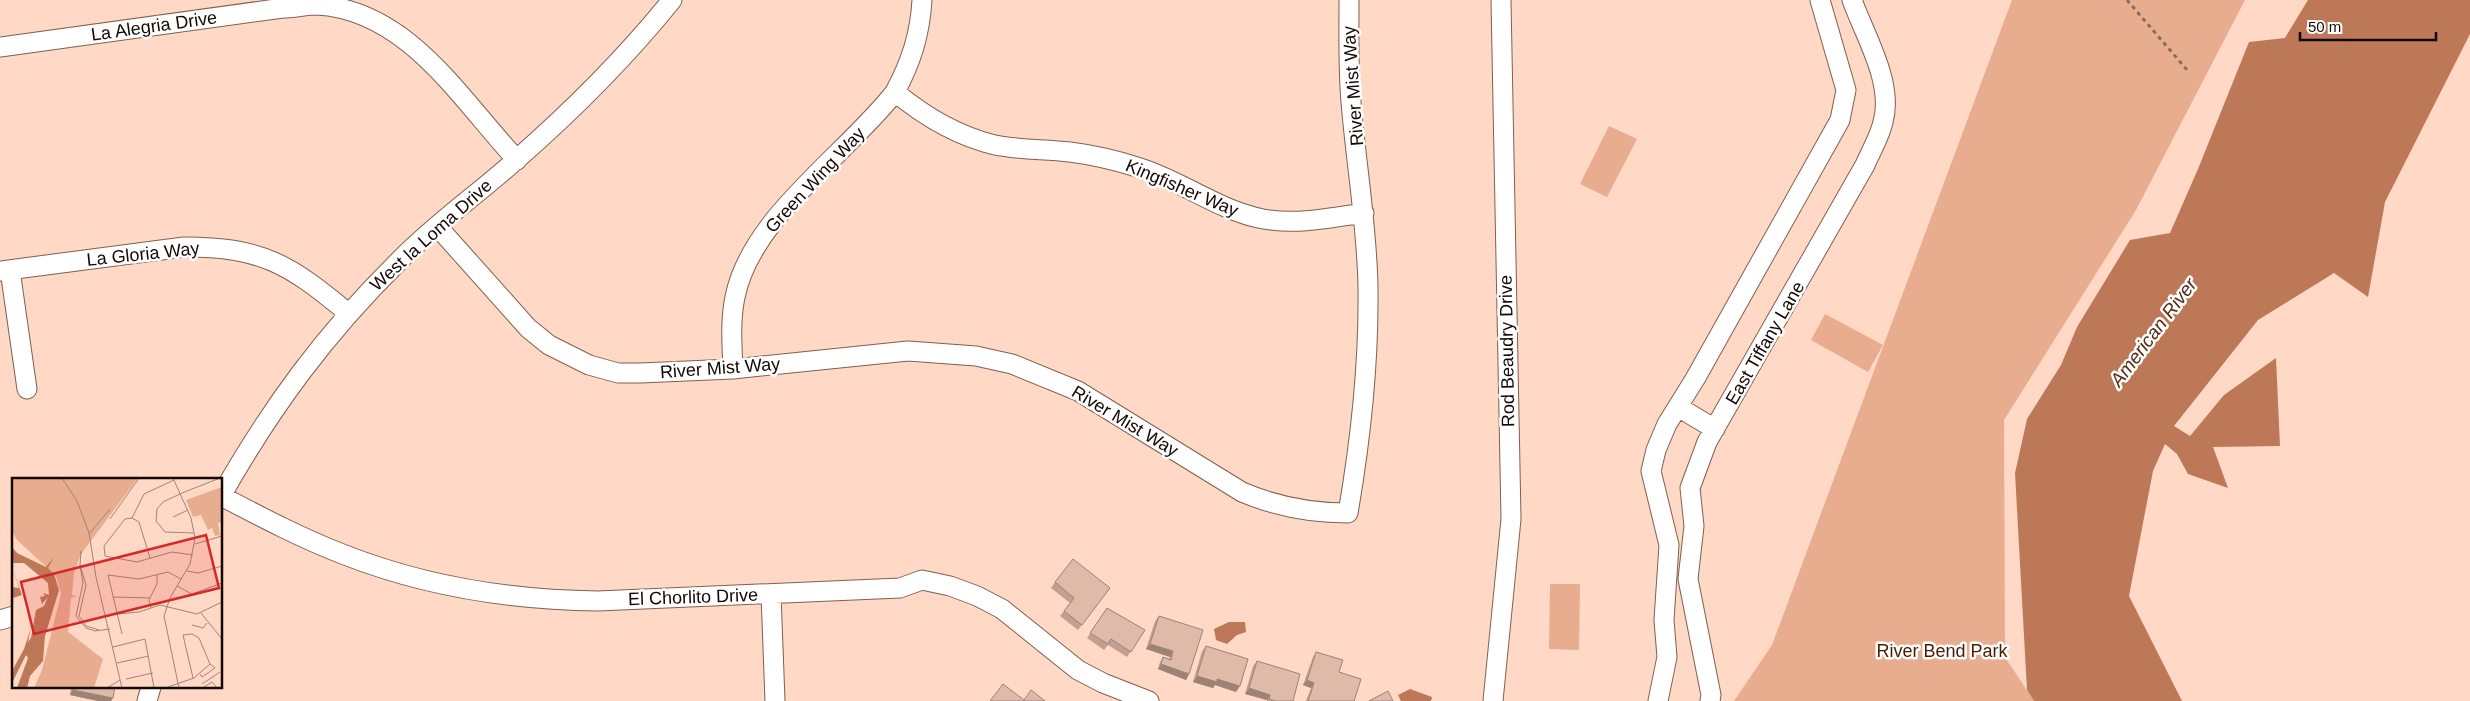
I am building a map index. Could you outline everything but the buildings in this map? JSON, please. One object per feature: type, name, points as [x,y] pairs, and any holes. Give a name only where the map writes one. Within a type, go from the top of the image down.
[{"type":"street","name":"West la Loma Drive","points":[[222,494],[283,394],[348,313],[400,260],[437,226],[517,160],[618,61],[672,0]]},
{"type":"street","name":"Green Wing Way","points":[[732,369],[731,324],[735,296],[744,268],[758,242],[776,218],[895,92],[909,67],[917,41],[922,0]]},
{"type":"street","name":"River Mist Way","points":[[437,226],[528,328],[548,345],[589,365],[618,373],[732,369],[908,351],[976,356],[1012,364],[1078,391],[1242,492],[1294,510],[1321,513],[1348,512],[1357,460],[1367,344],[1368,286],[1364,213],[1351,103],[1348,55],[1349,0]]},
{"type":"street","name":"Rod Beaudry Drive","points":[[1493,701],[1510,519],[1501,0]]},
{"type":"street","points":[[1658,701],[1668,657],[1664,620],[1669,544],[1652,471],[1656,450],[1678,407],[1840,120],[1846,90],[1820,0]]},
{"type":"street","name":"East Tiffany Lane","points":[[1710,701],[1712,695],[1688,579],[1694,526],[1690,488],[1702,455],[1715,429],[1865,165],[1883,122],[1886,98],[1880,70],[1852,0]]},
{"type":"street","name":"La Alegria Drive","points":[[0,47],[283,8],[317,6],[351,12],[388,28],[420,50],[517,160]]},
{"type":"street","name":"Kingfisher Way","points":[[895,92],[938,123],[965,136],[1001,146],[1070,152],[1138,167],[1171,180],[1229,209],[1262,219],[1288,222],[1315,221],[1364,213]]},
{"type":"street","name":"La Gloria Way","points":[[27,389],[5,271],[184,247],[231,249],[261,256],[304,276],[348,313]]},
{"type":"street","points":[[1678,407],[1715,429]]},
{"type":"street","name":"El Chorlito Drive","points":[[222,496],[344,555],[432,583],[478,592],[564,600],[598,601],[900,588],[922,580],[950,586],[977,596],[1002,609],[1078,670],[1103,684],[1149,701]]},
{"type":"street","points":[[771,594],[775,701]]},
{"type":"street","points":[[147,701],[151,688]]},
{"type":"path","points":[[2127,0],[2188,71]]},
{"type":"green space","name":"River Bend Park","points":[[2012,0],[2245,0],[2136,210],[2004,420],[2005,657],[2034,701],[1734,701],[1772,645]]},
{"type":"green space","points":[[1609,126],[1637,139],[1607,197],[1580,184]]},
{"type":"green space","points":[[1825,314],[1883,345],[1868,372],[1811,340]]},
{"type":"green space","points":[[1550,584],[1580,584],[1579,650],[1549,649]]},
{"type":"water","name":"American River","points":[[2308,0],[2470,0],[2470,34],[2385,202],[2368,297],[2334,273],[2258,320],[2174,426],[2190,436],[2224,395],[2276,358],[2280,446],[2213,447],[2228,488],[2188,474],[2177,454],[2165,444],[2153,471],[2129,596],[2182,701],[2034,701],[2027,690],[2015,473],[2027,419],[2061,365],[2077,327],[2130,240],[2170,233],[2249,42],[2285,38]]},
{"type":"water","points":[[1229,622],[1245,622],[1246,632],[1237,635],[1227,644],[1216,640],[1214,629]]},
{"type":"water","points":[[1410,689],[1432,697],[1431,701],[1401,701],[1398,695]]}]
